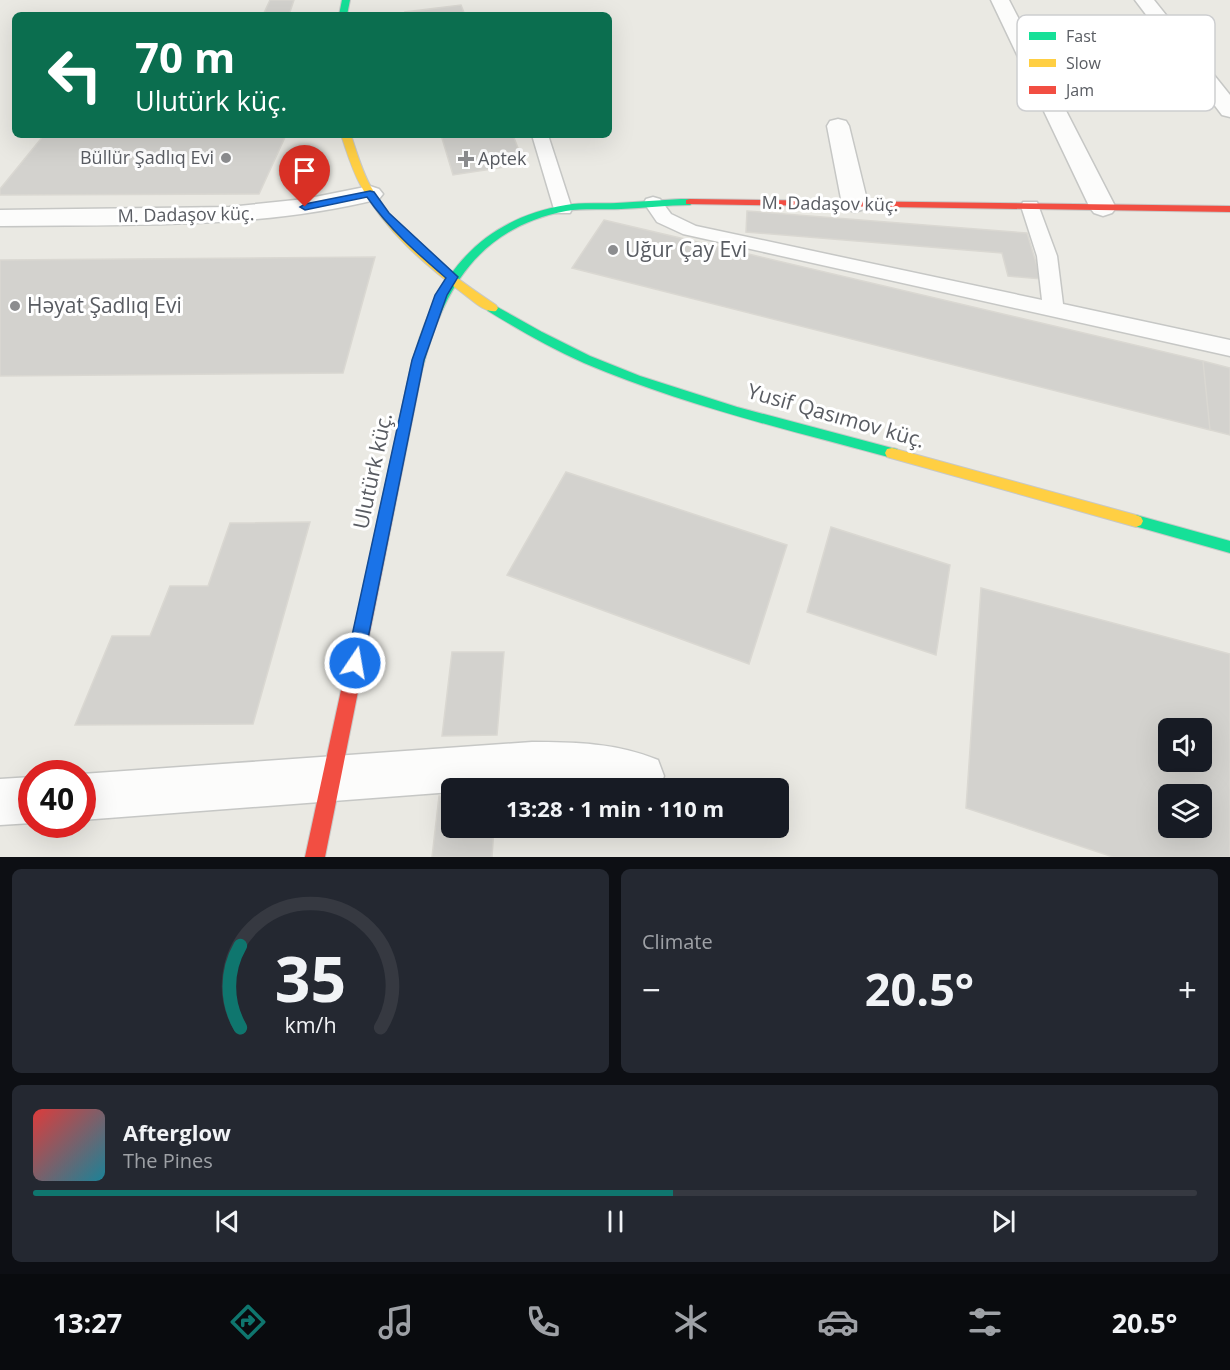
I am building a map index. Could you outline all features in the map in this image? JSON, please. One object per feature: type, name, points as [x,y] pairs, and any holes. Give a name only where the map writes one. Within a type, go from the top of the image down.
[{"type":"street","points":[[1000,0],[1017,34]]},
{"type":"street","points":[[1144,0],[1156,15]]},
{"type":"street","points":[[1215,91],[1230,110]]},
{"type":"street","points":[[1055,111],[1103,208]]},
{"type":"street","points":[[838,126],[855,204]]},
{"type":"street","points":[[347,138],[370,194],[385,215],[418,249],[452,277]]},
{"type":"street","name":"M. Dadaşov küç.","points":[[0,218],[229,215],[305,207],[370,194]]},
{"type":"street","name":"M. Dadaşov küç.","points":[[452,277],[470,255],[487,241],[516,224],[563,209],[653,203],[1230,209]]},
{"type":"street","name":"Yusif Qasımov küç.","points":[[452,277],[499,313],[562,349],[616,372],[696,399],[1230,547]]},
{"type":"street","name":"Ulutürk küç.","points":[[315,857],[418,360],[441,295],[452,277]]},
{"type":"street","points":[[96,796],[532,764],[584,764],[642,776]]},
{"type":"street","points":[[0,802],[18,801]]},
{"type":"lane","points":[[541,138],[563,209]]},
{"type":"lane","points":[[653,203],[664,218],[690,230],[1230,348]]},
{"type":"lane","points":[[1030,206],[1047,256],[1053,309]]},
{"type":"building","points":[[270,0],[294,0],[290,12],[264,12]]},
{"type":"building","points":[[461,5],[464,12],[405,12]]},
{"type":"building","points":[[42,138],[285,138],[259,194],[0,195],[0,189]]},
{"type":"building","points":[[442,138],[514,138],[524,164],[453,175]]},
{"type":"building","points":[[747,211],[1027,233],[1041,279],[1008,276],[1002,253],[746,232]]},
{"type":"building","points":[[604,220],[1203,361],[1210,430],[572,268]]},
{"type":"building","points":[[375,257],[343,373],[0,376],[0,260]]},
{"type":"building","points":[[1203,361],[1230,368],[1230,435],[1210,430]]},
{"type":"building","points":[[566,472],[787,545],[749,664],[507,575]]},
{"type":"building","points":[[310,522],[253,724],[75,725],[112,636],[150,636],[170,586],[208,586],[230,523]]},
{"type":"building","points":[[831,527],[950,565],[936,655],[807,612]]},
{"type":"building","points":[[981,588],[1230,654],[1230,857],[1113,857],[966,808]]},
{"type":"building","points":[[452,652],[504,652],[497,735],[442,736]]},
{"type":"building","points":[[439,796],[441,796],[441,838],[493,838],[492,857],[432,857]]},
{"type":"traffic: fast","points":[[344,12],[346,0]]},
{"type":"traffic: fast","points":[[416,371],[424,340],[446,288],[462,266],[504,231],[531,218],[562,209],[690,202]]},
{"type":"traffic: fast","points":[[492,308],[586,359],[635,379],[737,412],[892,453]]},
{"type":"traffic: fast","points":[[1136,521],[1230,547]]},
{"type":"traffic: slow","points":[[347,138],[367,188],[396,228],[425,258],[492,308]]},
{"type":"traffic: slow","points":[[892,453],[1136,521]]},
{"type":"traffic: jam","points":[[690,202],[1230,209]]},
{"type":"traffic: jam","points":[[315,857],[416,371]]},
{"type":"place","name":"Büllür Şadlıq Evi","points":[[226,158]]},
{"type":"place","name":"Aptek","points":[[466,159]]},
{"type":"place","name":"Uğur Çay Evi","points":[[613,250]]},
{"type":"place","name":"Həyat Şadlıq Evi","points":[[15,306]]},
{"type":"route","points":[[305,207],[370,194],[385,215],[418,249],[452,277],[441,295],[418,360],[355,663]]}]
